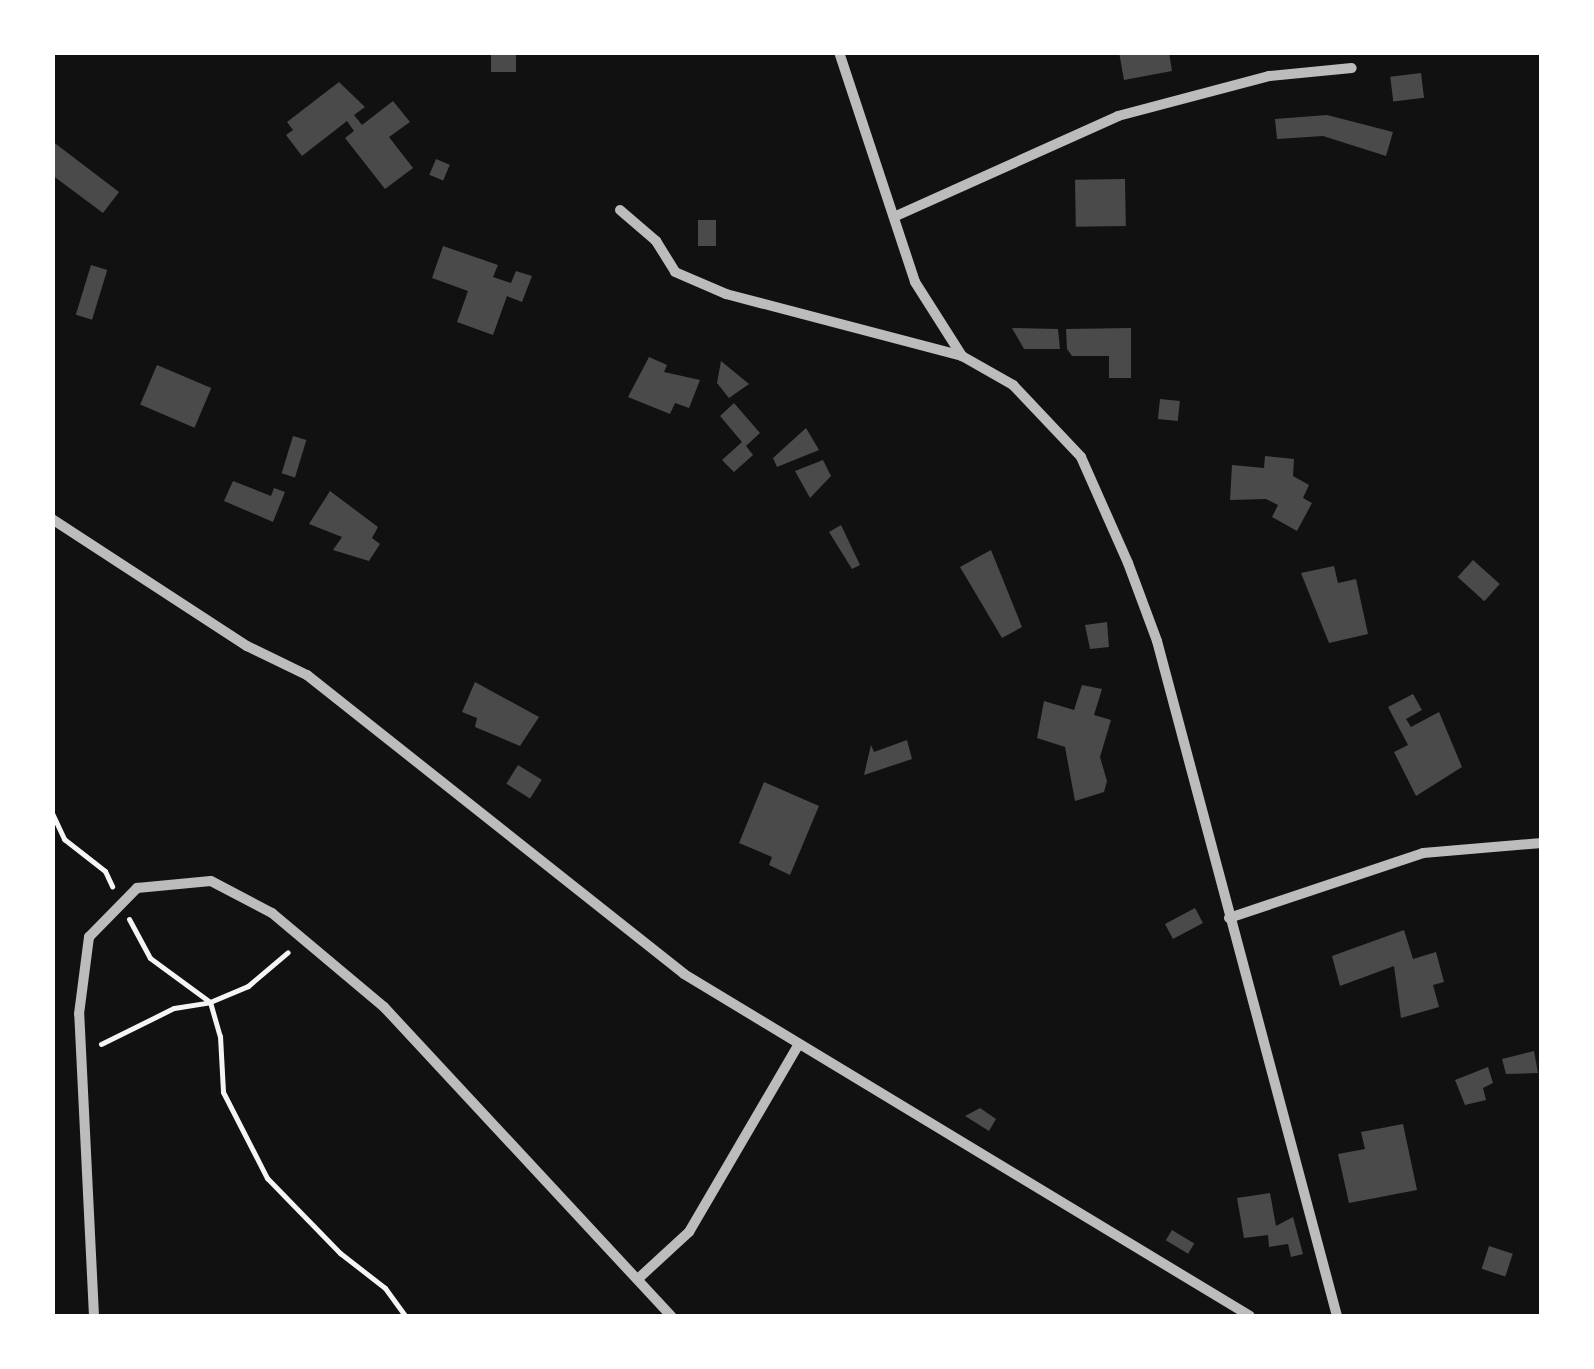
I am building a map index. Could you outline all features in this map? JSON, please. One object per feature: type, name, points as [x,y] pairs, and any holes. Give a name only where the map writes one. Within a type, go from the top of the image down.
[{"type":"street","points":[[839,52],[896,216],[914,282],[962,356]]},
{"type":"street","points":[[896,216],[1118,116],[1269,76],[1352,68]]},
{"type":"street","points":[[620,210],[656,241],[675,272],[726,294],[962,356],[1013,385],[1081,457],[1156,641],[1337,1316]]},
{"type":"street","points":[[52,519],[247,646],[307,675],[583,899],[797,1047],[1250,1316]]},
{"type":"street","points":[[1230,918],[1423,853],[1542,843]]},
{"type":"street","points":[[94,1316],[79,1014],[89,937],[137,888],[211,881],[304,938],[384,1007],[640,1277],[671,1316]]},
{"type":"street","points":[[640,1277],[689,1232],[797,1047]]},
{"type":"path","points":[[52,812],[64,839],[104,871],[115,892]]},
{"type":"path","points":[[127,916],[150,958],[210,1002],[220,1036],[223,1092],[267,1178],[340,1253],[385,1288],[405,1316]]},
{"type":"path","points":[[101,1044],[174,1008],[210,1002],[248,986],[304,938]]},
{"type":"building","points":[[491,52],[516,52],[516,72],[491,72]]},
{"type":"building","points":[[1119,52],[1169,52],[1172,71],[1124,80]]},
{"type":"building","points":[[1421,73],[1424,98],[1393,102],[1390,77]]},
{"type":"building","points":[[339,82],[365,107],[354,115],[362,125],[393,101],[410,122],[389,137],[413,168],[385,189],[345,138],[354,131],[347,121],[302,156],[286,135],[293,130],[287,122]]},
{"type":"building","points":[[1327,115],[1393,132],[1386,156],[1323,136],[1277,139],[1275,119]]},
{"type":"building","points":[[52,141],[119,192],[103,213],[52,175]]},
{"type":"building","points":[[436,159],[450,165],[443,181],[429,175]]},
{"type":"building","points":[[1125,179],[1126,226],[1076,227],[1075,180]]},
{"type":"building","points":[[698,220],[716,220],[716,246],[698,246]]},
{"type":"building","points":[[443,246],[498,265],[493,277],[511,283],[516,271],[532,276],[522,302],[507,296],[493,335],[457,322],[468,291],[432,278]]},
{"type":"building","points":[[91,265],[107,270],[92,320],[76,315]]},
{"type":"building","points":[[1012,328],[1058,329],[1060,349],[1024,349]]},
{"type":"building","points":[[1131,328],[1131,378],[1109,378],[1109,356],[1072,356],[1067,349],[1066,329]]},
{"type":"building","points":[[649,357],[667,365],[664,372],[700,380],[689,408],[675,403],[670,414],[628,397]]},
{"type":"building","points":[[721,361],[749,384],[729,398],[717,383]]},
{"type":"building","points":[[157,365],[211,388],[195,428],[140,405]]},
{"type":"building","points":[[1160,399],[1180,401],[1178,421],[1158,419]]},
{"type":"building","points":[[734,403],[760,433],[746,446],[753,455],[734,472],[722,460],[742,442],[720,416]]},
{"type":"building","points":[[806,428],[819,450],[777,467],[773,458]]},
{"type":"building","points":[[293,436],[306,440],[295,477],[282,473]]},
{"type":"building","points":[[1265,456],[1294,459],[1293,476],[1309,485],[1303,498],[1312,503],[1297,531],[1272,517],[1278,505],[1266,499],[1230,500],[1232,465],[1264,468]]},
{"type":"building","points":[[823,460],[831,476],[810,498],[795,471]]},
{"type":"building","points":[[233,481],[271,496],[274,488],[285,492],[273,522],[224,501]]},
{"type":"building","points":[[330,491],[378,527],[372,538],[380,544],[369,561],[333,550],[342,537],[309,524]]},
{"type":"building","points":[[841,525],[860,565],[852,569],[829,532]]},
{"type":"building","points":[[991,550],[1022,627],[1002,638],[960,567]]},
{"type":"building","points":[[1473,560],[1500,584],[1484,601],[1458,577]]},
{"type":"building","points":[[1334,566],[1338,583],[1356,579],[1368,634],[1329,643],[1301,573]]},
{"type":"building","points":[[1107,622],[1109,647],[1090,649],[1085,625]]},
{"type":"building","points":[[475,682],[539,717],[520,746],[475,727],[477,718],[462,712]]},
{"type":"building","points":[[1082,685],[1102,689],[1094,715],[1111,720],[1100,757],[1107,781],[1104,792],[1075,801],[1065,747],[1037,738],[1044,701],[1074,710]]},
{"type":"building","points":[[1413,694],[1422,710],[1406,719],[1411,727],[1439,712],[1462,767],[1416,796],[1394,752],[1408,745],[1388,707]]},
{"type":"building","points":[[907,740],[912,759],[864,775],[871,745],[874,752]]},
{"type":"building","points":[[518,765],[542,780],[530,798],[506,784]]},
{"type":"building","points":[[764,782],[819,806],[790,875],[769,865],[772,857],[739,843]]},
{"type":"building","points":[[1195,908],[1203,923],[1173,939],[1165,924]]},
{"type":"building","points":[[1404,930],[1413,959],[1436,952],[1444,982],[1433,985],[1439,1007],[1401,1018],[1394,966],[1340,986],[1332,956]]},
{"type":"building","points":[[1534,1051],[1538,1073],[1506,1074],[1502,1059]]},
{"type":"building","points":[[1488,1067],[1493,1083],[1483,1088],[1486,1100],[1465,1105],[1455,1080]]},
{"type":"building","points":[[980,1108],[996,1119],[989,1131],[965,1116]]},
{"type":"building","points":[[1403,1124],[1417,1190],[1349,1203],[1338,1154],[1365,1149],[1361,1132]]},
{"type":"building","points":[[1270,1193],[1276,1226],[1293,1217],[1303,1254],[1291,1257],[1288,1244],[1269,1247],[1268,1235],[1244,1238],[1237,1198]]},
{"type":"building","points":[[1172,1230],[1194,1243],[1188,1254],[1166,1240]]},
{"type":"building","points":[[1489,1246],[1513,1254],[1505,1277],[1482,1269]]}]
